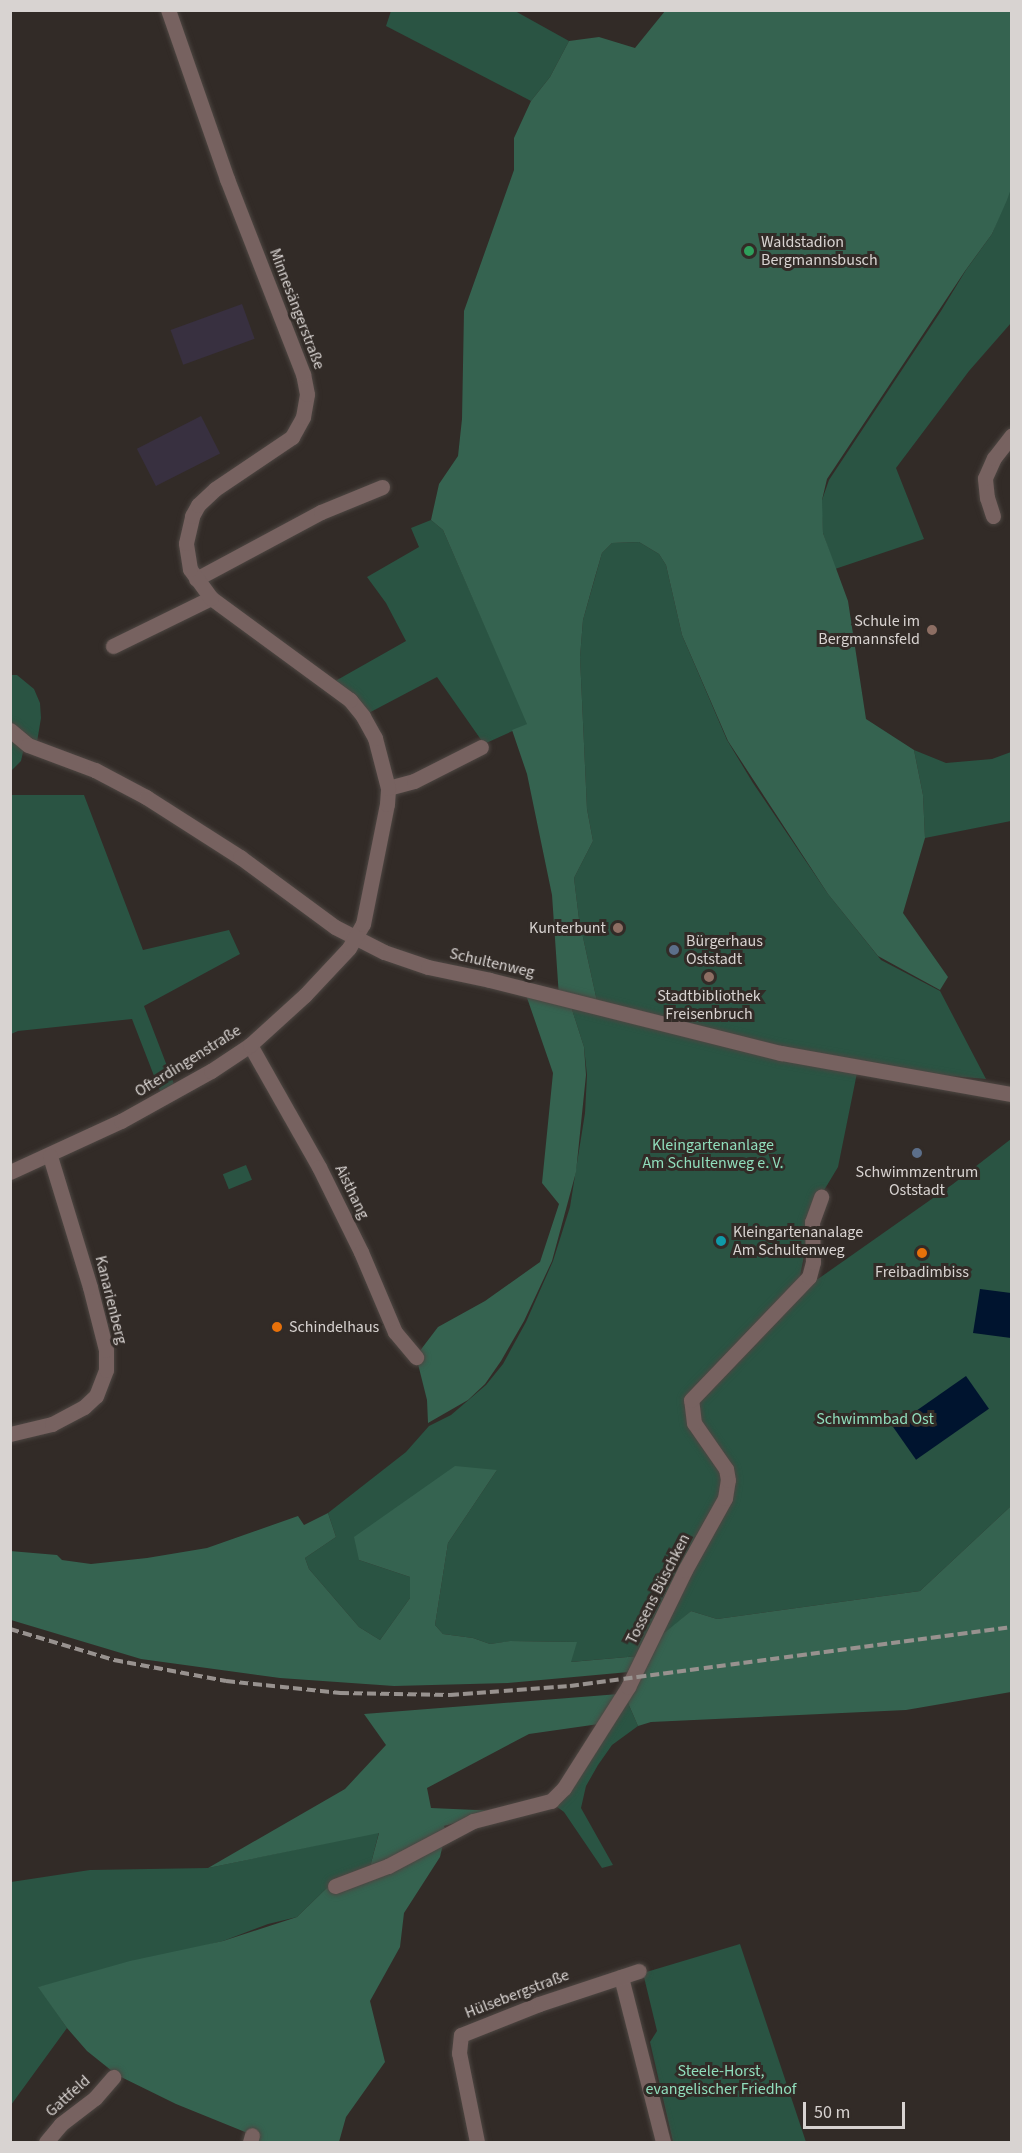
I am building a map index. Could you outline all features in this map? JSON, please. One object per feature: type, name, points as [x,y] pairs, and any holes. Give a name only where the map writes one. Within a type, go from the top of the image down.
[{"type":"street","name":"Minnesängerstraße","points":[[168,10],[227,179],[303,374],[307,394],[303,417],[292,437],[285,444],[215,489],[198,505],[192,516],[186,543],[190,569],[211,598],[350,700],[363,716],[375,738],[388,788],[367,912],[356,939]]},
{"type":"street","points":[[993,516],[987,498],[985,478],[994,458],[1011,435]]},
{"type":"street","points":[[196,579],[304,524],[321,512],[382,487]]},
{"type":"street","points":[[113,646],[211,598]]},
{"type":"street","name":"Schultenweg","points":[[13,734],[36,748],[118,781],[146,797],[240,857],[315,915],[356,939],[428,967],[490,980],[768,1051],[1011,1094]]},
{"type":"street","points":[[388,788],[414,781],[481,747]]},
{"type":"street","name":"Ofterdingenstraße","points":[[10,1172],[50,1156],[171,1095],[250,1045],[305,995],[356,939]]},
{"type":"street","name":"Aisthang","points":[[250,1045],[331,1190],[395,1332],[416,1357]]},
{"type":"street","name":"Kanarienberg","points":[[10,1434],[52,1424],[84,1407],[96,1396],[106,1370],[104,1338],[50,1156]]},
{"type":"street","name":"Tossens Büschken","points":[[335,1886],[388,1866],[473,1821],[551,1801],[564,1788],[628,1687],[685,1570],[725,1498],[728,1480],[726,1469],[694,1423],[691,1400],[809,1277],[813,1262],[812,1222],[820,1197]]},
{"type":"street","name":"Hülsebergstraße","points":[[477,2142],[459,2053],[461,2035],[539,2004],[639,1971]]},
{"type":"street","points":[[621,1977],[663,2142]]},
{"type":"street","name":"Gattfeld","points":[[46,2142],[61,2124],[95,2098],[114,2078]]},
{"type":"shaded area","points":[[242,304],[255,339],[183,365],[171,330]]},
{"type":"shaded area","points":[[201,416],[220,453],[156,486],[137,449]]},
{"type":"green space","points":[[391,11],[515,11],[569,41],[550,77],[531,101],[386,26]]},
{"type":"green space","points":[[665,11],[1011,11],[1012,186],[1007,200],[992,234],[827,479],[822,500],[823,533],[848,601],[866,719],[914,750],[923,795],[925,838],[903,913],[948,977],[940,990],[878,956],[828,894],[728,741],[682,635],[666,565],[659,554],[639,542],[612,543],[602,553],[595,577],[583,620],[580,657],[587,809],[593,841],[574,878],[579,919],[598,1006],[569,1000],[584,1047],[586,1075],[576,1172],[552,1261],[524,1321],[501,1361],[485,1384],[468,1400],[428,1423],[427,1400],[416,1356],[438,1327],[485,1301],[540,1262],[559,1204],[542,1183],[553,1073],[524,989],[559,997],[552,895],[527,774],[512,730],[527,724],[443,530],[431,520],[439,484],[458,456],[462,419],[464,311],[514,170],[514,138],[531,101],[550,77],[569,41],[599,37],[635,48]]},
{"type":"green space","points":[[1011,186],[1011,323],[969,371],[896,468],[924,539],[835,569],[823,533],[822,500],[829,480],[992,234]]},
{"type":"green space","points":[[431,520],[443,530],[528,724],[484,744],[437,677],[363,716],[330,684],[406,641],[386,603],[367,577],[419,547],[411,528]]},
{"type":"green space","points":[[639,542],[659,554],[666,565],[682,635],[727,740],[753,783],[828,894],[881,960],[940,991],[986,1079],[858,1068],[838,1167],[814,1207],[799,1281],[818,1279],[953,1184],[1011,1139],[1011,1506],[920,1591],[717,1619],[691,1611],[639,1656],[570,1662],[576,1642],[511,1641],[490,1644],[473,1638],[443,1634],[435,1625],[448,1543],[497,1470],[359,1560],[410,1577],[410,1598],[380,1640],[359,1627],[309,1569],[305,1558],[336,1537],[328,1513],[406,1452],[429,1426],[451,1415],[486,1385],[503,1364],[526,1322],[553,1261],[570,1207],[585,1113],[587,1075],[584,1047],[569,1000],[598,1006],[579,919],[574,878],[593,841],[587,809],[580,657],[583,620],[602,553],[612,543]]},
{"type":"green space","points":[[11,675],[17,675],[34,689],[40,703],[41,718],[36,748],[25,743],[21,761],[11,771]]},
{"type":"green space","points":[[914,750],[946,763],[992,759],[1011,752],[1011,821],[925,838],[923,795]]},
{"type":"green space","points":[[11,795],[84,795],[143,950],[229,930],[240,954],[144,1006],[177,1092],[163,1099],[132,1019],[18,1031],[11,1034]]},
{"type":"green space","points":[[246,1165],[252,1180],[229,1189],[223,1174]]},
{"type":"green space","points":[[455,1466],[497,1470],[448,1543],[435,1625],[443,1634],[473,1638],[490,1644],[510,1641],[577,1642],[571,1662],[639,1656],[629,1672],[508,1683],[394,1686],[280,1678],[141,1659],[11,1620],[10,1551],[57,1555],[62,1560],[91,1564],[147,1558],[207,1548],[298,1516],[304,1525],[328,1513],[336,1537],[305,1558],[309,1569],[359,1627],[380,1640],[410,1598],[410,1577],[359,1560],[354,1537]]},
{"type":"green space","points":[[1011,1506],[1011,1692],[906,1710],[651,1722],[638,1726],[625,1696],[652,1643],[691,1611],[717,1619],[920,1591]]},
{"type":"green space","points":[[619,1694],[599,1724],[529,1734],[427,1788],[431,1808],[499,1811],[444,1826],[446,1831],[440,1857],[404,1913],[400,1947],[370,2001],[385,2062],[346,2117],[339,2142],[254,2142],[250,2134],[176,2104],[117,2075],[87,2051],[67,2028],[38,1987],[130,1961],[223,1941],[297,1917],[337,1878],[370,1867],[379,1833],[208,1868],[345,1789],[386,1745],[364,1714]]},
{"type":"green space","points":[[625,1696],[638,1726],[612,1745],[598,1765],[586,1786],[581,1808],[613,1865],[602,1868],[564,1812],[549,1801]]},
{"type":"green space","points":[[379,1832],[370,1867],[337,1878],[297,1917],[268,1924],[223,1941],[39,1987],[67,2028],[11,2105],[11,1882],[90,1870],[208,1868]]},
{"type":"green space","name":"Steele-Horst, evangelischer Friedhof","points":[[740,1944],[806,2142],[673,2142],[650,2042],[657,2031],[643,1973]]},
{"type":"water","points":[[980,1289],[1011,1293],[1011,1338],[973,1333]]},
{"type":"water","points":[[966,1376],[989,1409],[916,1460],[893,1427]]},
{"type":"railway","points":[[10,1629],[114,1660],[226,1681],[340,1693],[450,1695],[570,1686],[1012,1627]]},
{"type":"place","name":"Waldstadion Bergmannsbusch","points":[[749,251]]},
{"type":"place","name":"Schule im Bergmannsfeld","points":[[932,630]]},
{"type":"place","name":"Kunterbunt","points":[[618,928]]},
{"type":"place","name":"Bürgerhaus Oststadt","points":[[674,950]]},
{"type":"place","name":"Stadtbibliothek Freisenbruch","points":[[709,977]]},
{"type":"place","name":"Schwimmzentrum Oststadt","points":[[917,1153]]},
{"type":"place","name":"Kleingartenanalage Am Schultenweg","points":[[721,1241]]},
{"type":"place","name":"Freibadimbiss","points":[[922,1253]]},
{"type":"place","name":"Schindelhaus","points":[[277,1327]]},
{"type":"park label","name":"Kleingartenanlage Am Schultenweg e. V.","points":[[713,1154]]},
{"type":"park label","name":"Schwimmbad Ost","points":[[875,1419]]}]
